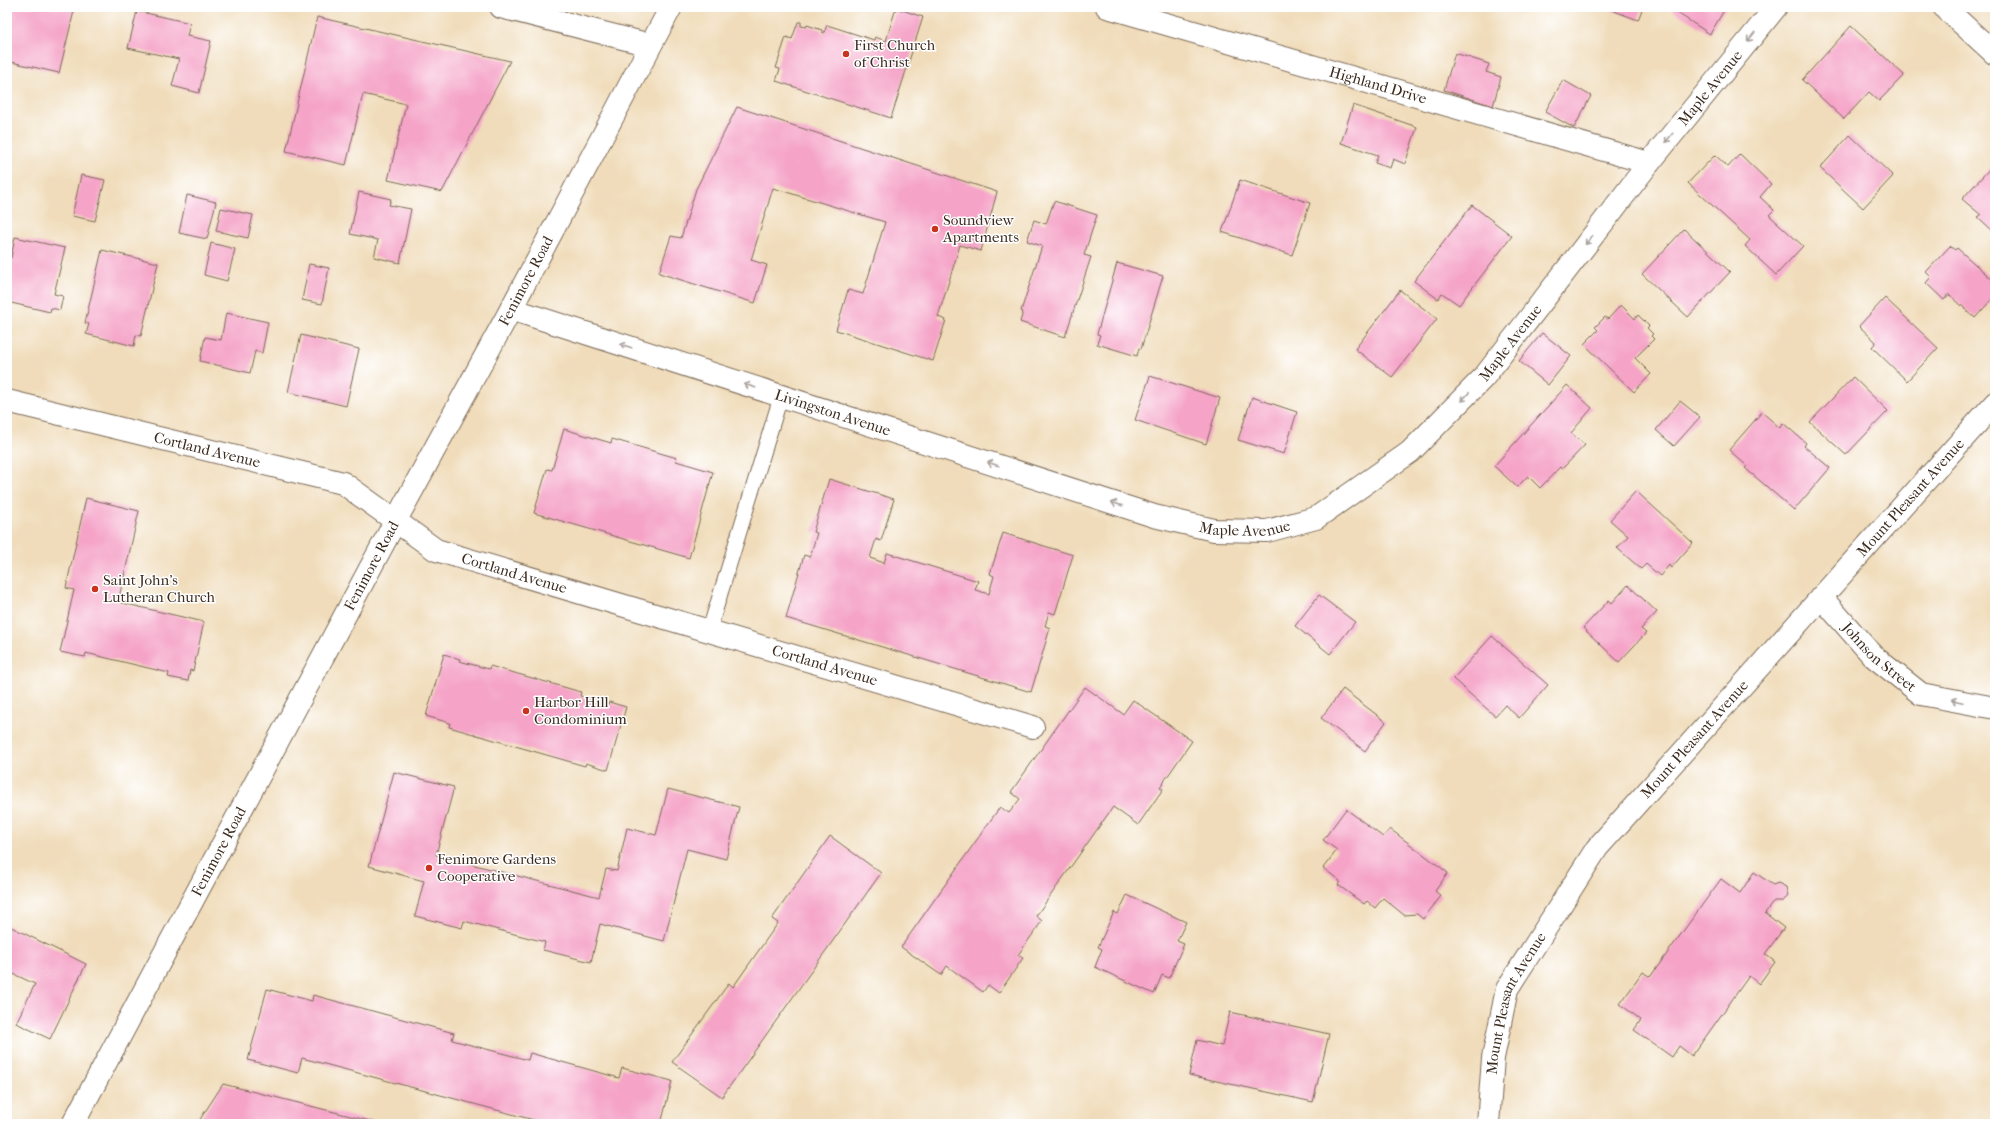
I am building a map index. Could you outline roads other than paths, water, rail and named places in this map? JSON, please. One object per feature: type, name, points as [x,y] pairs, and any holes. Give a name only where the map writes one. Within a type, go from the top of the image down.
[{"type":"street","points":[[501,7],[650,45]]},
{"type":"street","name":"Fenimore Road","points":[[73,1124],[396,520],[511,309],[671,7]]},
{"type":"street","name":"Highland Drive","points":[[1107,7],[1649,163]]},
{"type":"street","name":"Maple Avenue","points":[[1154,516],[1214,530],[1267,531],[1316,518],[1410,452],[1484,377],[1649,163],[1776,7]]},
{"type":"street","points":[[1944,7],[1995,54]]},
{"type":"street","name":"Livingston Avenue","points":[[511,309],[1154,516]]},
{"type":"street","name":"Cortland Avenue","points":[[7,401],[343,482],[436,550],[1033,727]]},
{"type":"street","name":"Mount Pleasant Avenue","points":[[1488,1124],[1493,1058],[1507,989],[1596,848],[1995,403]]},
{"type":"street","name":"Johnson Street","points":[[1820,597],[1873,656],[1921,694],[1995,708]]},
{"type":"lane","points":[[709,631],[781,396]]},
{"type":"place","name":"First Church of Christ","points":[[846,54]]},
{"type":"place","name":"Soundview Apartments","points":[[935,229]]},
{"type":"place","name":"Saint John's Lutheran Church","points":[[95,589]]},
{"type":"place","name":"Harbor Hill Condominium","points":[[526,711]]},
{"type":"place","name":"Fenimore Gardens Cooperative","points":[[429,868]]}]
